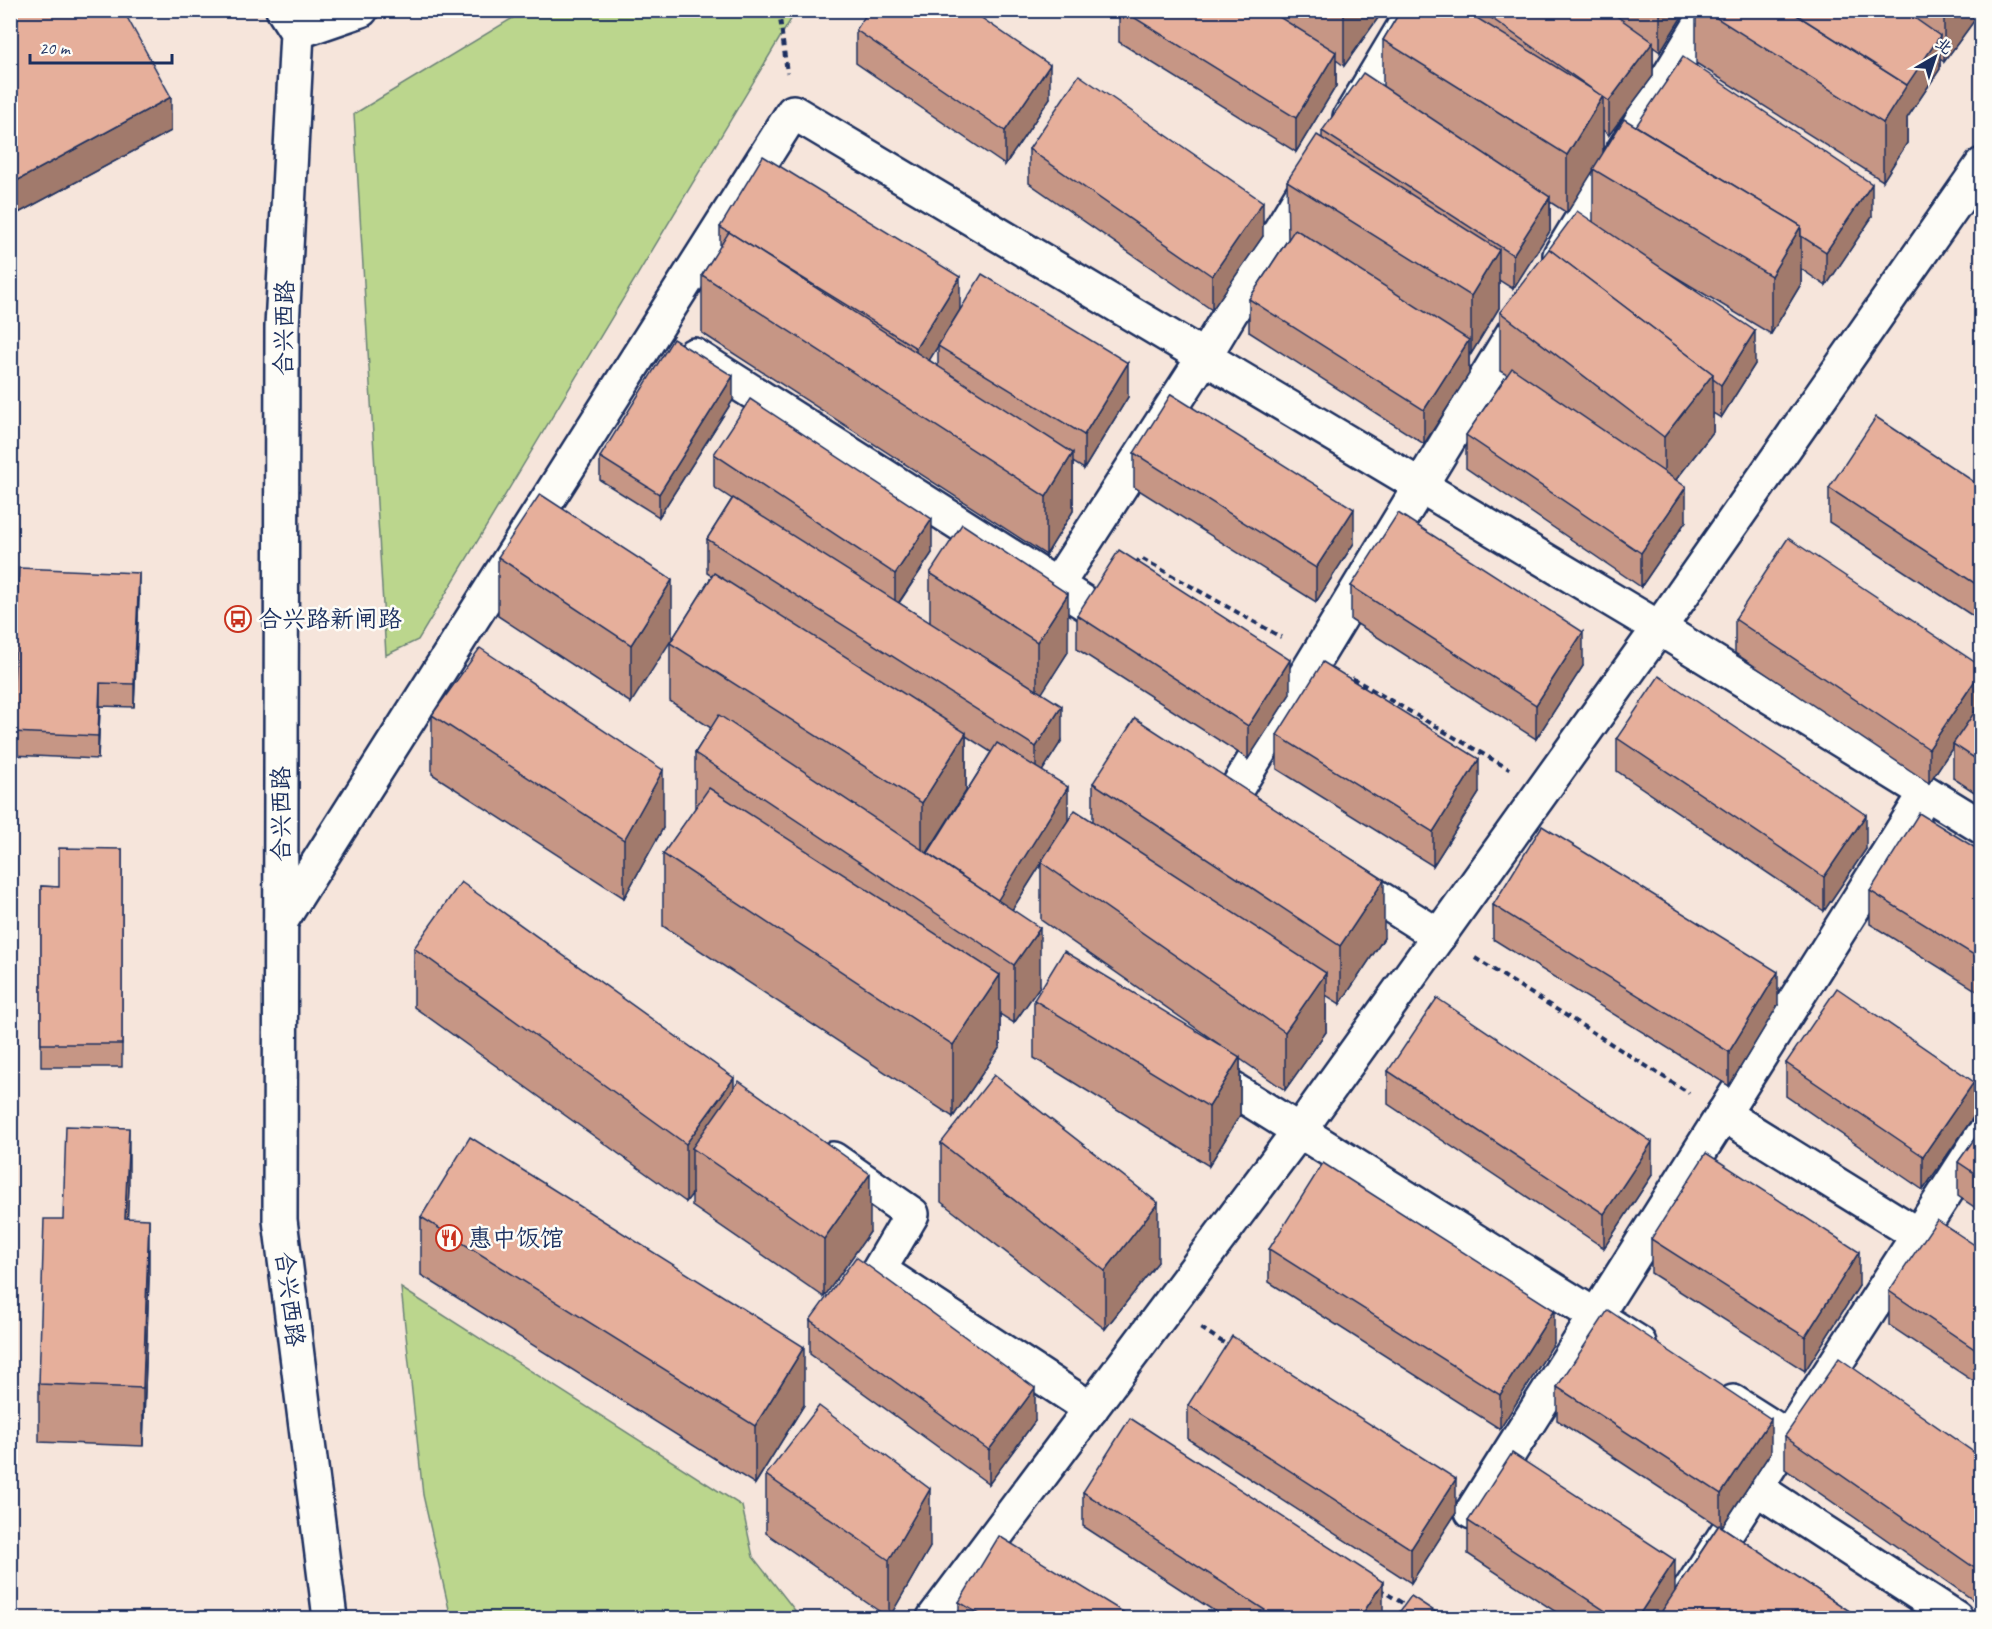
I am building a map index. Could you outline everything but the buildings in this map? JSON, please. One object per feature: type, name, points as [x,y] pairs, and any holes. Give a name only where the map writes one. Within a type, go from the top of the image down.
[{"type":"street","points":[[290,21],[362,10]]},
{"type":"street","points":[[1058,585],[1204,357],[1414,10]]},
{"type":"street","points":[[1228,803],[1709,10]]},
{"type":"street","name":"合兴西路","points":[[290,21],[282,327],[280,1220],[330,1618]]},
{"type":"street","points":[[281,921],[793,112],[1659,628],[1982,827]]},
{"type":"street","points":[[934,1618],[1299,1131],[1659,628],[1982,165]]},
{"type":"street","points":[[655,330],[1094,609]]},
{"type":"street","points":[[1200,785],[1258,822]]},
{"type":"street","points":[[1472,1512],[1926,793]]},
{"type":"street","points":[[1318,860],[1438,936]]},
{"type":"street","points":[[1181,1057],[1666,1360]]},
{"type":"street","points":[[1723,1114],[1918,1234]]},
{"type":"street","points":[[1672,1618],[1982,1136]]},
{"type":"street","points":[[804,1139],[912,1214],[879,1270],[1091,1409]]},
{"type":"street","points":[[1707,1386],[1788,1437]]},
{"type":"street","points":[[1756,1488],[1956,1618]]},
{"type":"path","points":[[779,10],[793,112]]},
{"type":"path","points":[[1438,936],[1723,1114]]},
{"type":"path","points":[[1168,1307],[1238,1351]]},
{"type":"path","points":[[1378,1588],[1418,1612]]},
{"type":"green space","points":[[526,10],[796,11],[418,640],[386,655],[354,114]]},
{"type":"green space","points":[[401,1288],[742,1506],[753,1557],[801,1618],[451,1618],[423,1495]]},
{"type":"place","name":"合兴路新闸路","points":[[238,619]]},
{"type":"place","name":"惠中饭馆","points":[[449,1238]]}]
